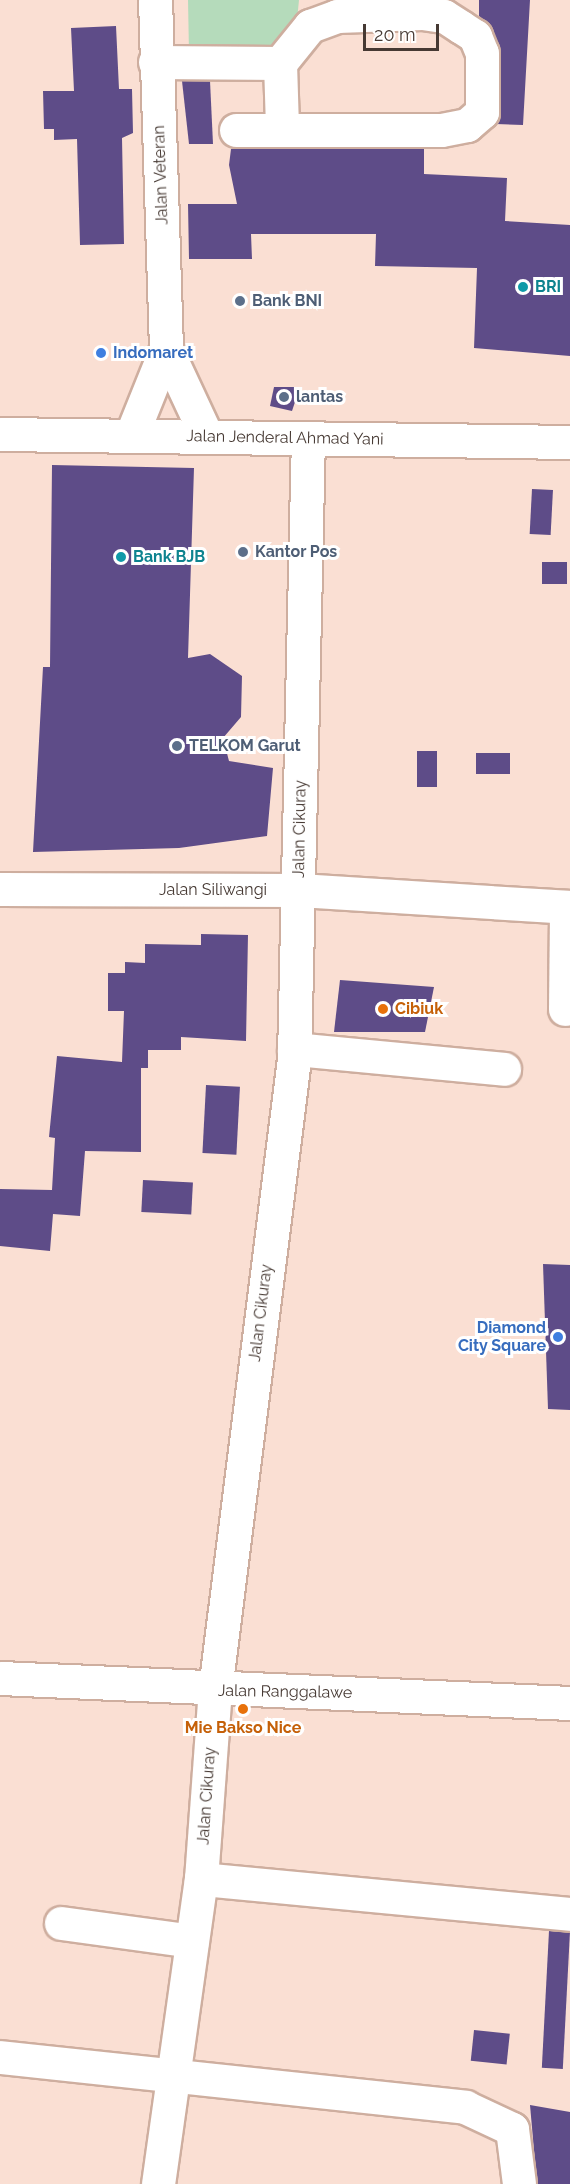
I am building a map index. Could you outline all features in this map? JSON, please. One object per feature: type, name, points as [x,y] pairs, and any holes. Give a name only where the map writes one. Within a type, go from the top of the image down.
[{"type":"street","name":"Jalan Veteran","points":[[155,0],[155,62],[166,349],[207,437]]},
{"type":"street","points":[[236,130],[282,128],[441,130],[477,118],[486,87],[475,36],[444,16],[422,13],[337,16],[310,26],[280,63],[282,128]]},
{"type":"street","points":[[155,62],[280,63]]},
{"type":"street","name":"Jalan Veteran","points":[[131,436],[166,349]]},
{"type":"street","name":"Jalan Jenderal Ahmad Yani","points":[[0,435],[570,442]]},
{"type":"street","name":"Jalan Cikuray","points":[[158,2184],[201,1879],[215,1690],[294,1049],[308,438]]},
{"type":"street","name":"Jalan Siliwangi","points":[[0,889],[299,890],[568,907]]},
{"type":"street","points":[[565,1009],[568,907]]},
{"type":"street","points":[[294,1049],[504,1069]]},
{"type":"street","name":"Jalan Ranggalawe","points":[[0,1678],[215,1690],[570,1703]]},
{"type":"street","points":[[201,1879],[570,1914]]},
{"type":"street","points":[[61,1923],[192,1941]]},
{"type":"street","points":[[0,2057],[174,2079],[291,2084],[465,2107],[512,2129],[519,2184]]},
{"type":"green space","points":[[188,0],[299,0],[296,30],[269,50],[189,53]]},
{"type":"building","points":[[479,0],[530,0],[523,125],[496,124],[501,53],[492,29],[479,16]]},
{"type":"building","points":[[116,26],[119,89],[132,89],[133,133],[122,138],[124,244],[80,245],[77,139],[54,140],[54,129],[44,129],[43,91],[74,91],[71,28]]},
{"type":"building","points":[[182,81],[210,81],[213,144],[189,144]]},
{"type":"building","points":[[231,149],[424,149],[424,174],[507,178],[505,221],[570,225],[570,356],[474,348],[477,268],[375,266],[376,234],[251,234],[252,259],[189,259],[188,204],[237,204],[229,165]]},
{"type":"building","name":"lantas","points":[[274,387],[300,387],[292,411],[270,406]]},
{"type":"building","points":[[52,465],[194,468],[188,658],[210,654],[242,676],[241,717],[223,738],[229,761],[273,768],[267,836],[179,848],[33,852],[43,667],[50,667]]},
{"type":"building","points":[[532,489],[553,490],[551,535],[530,534]]},
{"type":"building","points":[[542,562],[567,562],[567,584],[542,584]]},
{"type":"building","points":[[417,751],[437,751],[437,787],[417,787]]},
{"type":"building","points":[[476,753],[510,753],[510,774],[476,774]]},
{"type":"building","points":[[201,934],[248,935],[246,1041],[181,1037],[181,1050],[148,1050],[148,1068],[141,1068],[141,1152],[85,1151],[80,1216],[53,1214],[50,1251],[0,1246],[0,1189],[52,1190],[55,1138],[49,1137],[57,1056],[122,1062],[124,1011],[108,1011],[108,973],[125,973],[125,962],[145,963],[145,944],[201,945]]},
{"type":"building","name":"Cibiuk","points":[[340,980],[434,987],[425,1032],[334,1032]]},
{"type":"building","points":[[206,1085],[240,1087],[236,1155],[202,1153]]},
{"type":"building","points":[[143,1180],[193,1183],[191,1215],[141,1212]]},
{"type":"building","name":"Diamond City Square","points":[[543,1264],[570,1265],[570,1410],[548,1409]]},
{"type":"building","points":[[549,1931],[570,1932],[563,2069],[542,2068]]},
{"type":"building","points":[[474,2030],[510,2034],[507,2065],[471,2061]]},
{"type":"building","points":[[530,2105],[570,2112],[570,2184],[537,2184]]},
{"type":"place","name":"BRI","points":[[523,287]]},
{"type":"place","name":"Bank BNI","points":[[240,301]]},
{"type":"place","name":"Indomaret","points":[[101,353]]},
{"type":"place","name":"lantas","points":[[284,397]]},
{"type":"place","name":"Kantor Pos","points":[[243,552]]},
{"type":"place","name":"Bank BJB","points":[[121,557]]},
{"type":"place","name":"TELKOM Garut","points":[[177,746]]},
{"type":"place","name":"Cibiuk","points":[[383,1009]]},
{"type":"place","name":"Diamond City Square","points":[[558,1337]]},
{"type":"place","name":"Mie Bakso Nice","points":[[243,1709]]}]
